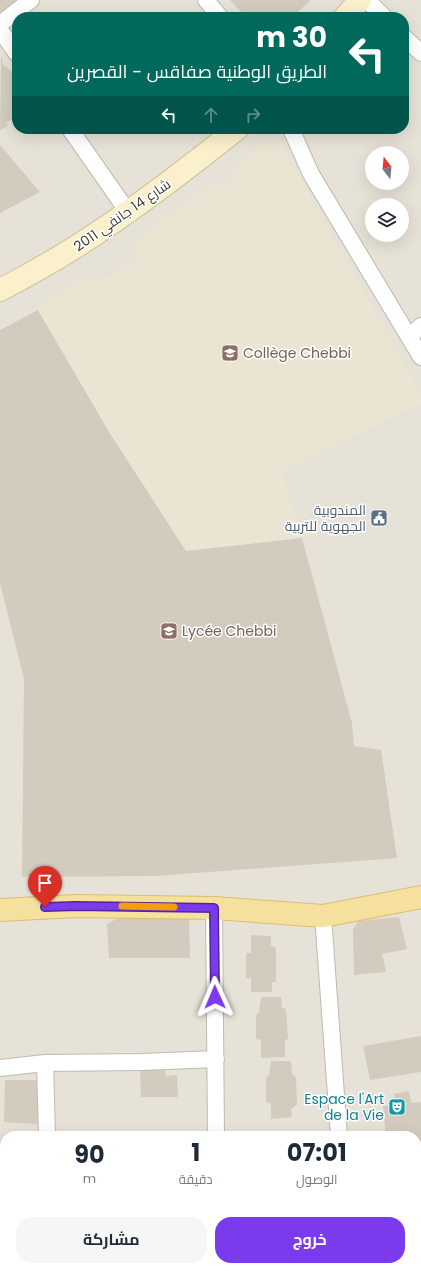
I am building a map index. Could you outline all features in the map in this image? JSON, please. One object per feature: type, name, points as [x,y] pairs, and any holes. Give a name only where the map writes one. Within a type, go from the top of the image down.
[{"type":"main road","points":[[349,12],[360,0]]},
{"type":"main road","name":"شارع 14 جانفي 2011","points":[[0,290],[74,248],[128,212],[192,165],[231,134]]},
{"type":"main road","points":[[0,910],[76,906],[214,908],[323,916],[421,897]]},
{"type":"street","points":[[16,12],[31,0]]},
{"type":"street","points":[[206,0],[216,12]]},
{"type":"street","points":[[367,0],[379,12]]},
{"type":"street","points":[[0,24],[12,15]]},
{"type":"street","points":[[0,30],[12,47]]},
{"type":"street","points":[[409,41],[421,53]]},
{"type":"street","points":[[73,134],[128,212]]},
{"type":"street","points":[[293,134],[311,174],[421,357]]},
{"type":"street","points":[[409,337],[421,326]]},
{"type":"street","points":[[214,908],[216,1131]]},
{"type":"street","points":[[323,916],[339,1131]]},
{"type":"street","points":[[0,1068],[45,1063],[142,1062],[216,1059]]},
{"type":"street","points":[[45,1063],[47,1131]]},
{"type":"shaded area","points":[[0,0],[421,0],[421,1131],[0,1131]]},
{"type":"shaded area","name":"Collège Chebbi","points":[[280,143],[421,395],[421,404],[281,471],[302,538],[186,551],[109,432],[38,310],[80,278],[103,279],[133,261],[139,238],[209,185],[221,187],[231,183],[229,170],[262,144]]},
{"type":"building","points":[[0,0],[24,0],[18,5],[0,12]]},
{"type":"building","points":[[230,0],[311,0],[298,12],[241,12]]},
{"type":"building","points":[[1,57],[3,59],[2,63],[12,72],[12,120],[6,123],[8,126],[0,130]]},
{"type":"building","points":[[0,145],[40,192],[0,213]]},
{"type":"building","name":"Lycée Chebbi","points":[[38,310],[109,432],[186,551],[302,538],[352,723],[354,746],[381,750],[397,858],[155,876],[22,877],[24,679],[0,583],[0,330]]},
{"type":"building","points":[[127,913],[189,914],[190,958],[109,958],[107,924]]},
{"type":"building","points":[[399,917],[407,949],[382,954],[386,972],[354,975],[353,929],[358,921]]},
{"type":"building","points":[[251,935],[271,936],[271,946],[276,948],[276,982],[272,982],[272,992],[251,992],[251,978],[246,978],[246,953],[251,953]]},
{"type":"building","points":[[261,997],[281,997],[282,1008],[286,1009],[288,1039],[285,1040],[285,1057],[261,1058],[261,1040],[256,1039],[256,1015],[259,1013]]},
{"type":"building","points":[[421,1036],[421,1072],[370,1080],[363,1046]]},
{"type":"building","points":[[271,1061],[291,1061],[292,1074],[296,1077],[297,1105],[291,1109],[292,1117],[271,1119],[271,1104],[266,1102],[266,1077],[269,1076]]},
{"type":"building","points":[[140,1070],[165,1070],[166,1076],[177,1075],[178,1097],[141,1097]]},
{"type":"building","points":[[5,1080],[41,1080],[41,1124],[4,1122]]},
{"type":"building","points":[[409,1091],[411,1103],[421,1102],[421,1131],[386,1131],[383,1106],[395,1104],[394,1094]]},
{"type":"slow traffic","points":[[122,906],[174,907]]},
{"type":"place","name":"Collège Chebbi","points":[[230,353]]},
{"type":"place","name":"المندوبية الجهوية للتربية","points":[[379,518]]},
{"type":"place","name":"Lycée Chebbi","points":[[169,631]]},
{"type":"place","name":"Espace l'Art de la Vie","points":[[397,1107]]},
{"type":"route","points":[[45,907],[214,908],[215,997]]}]
